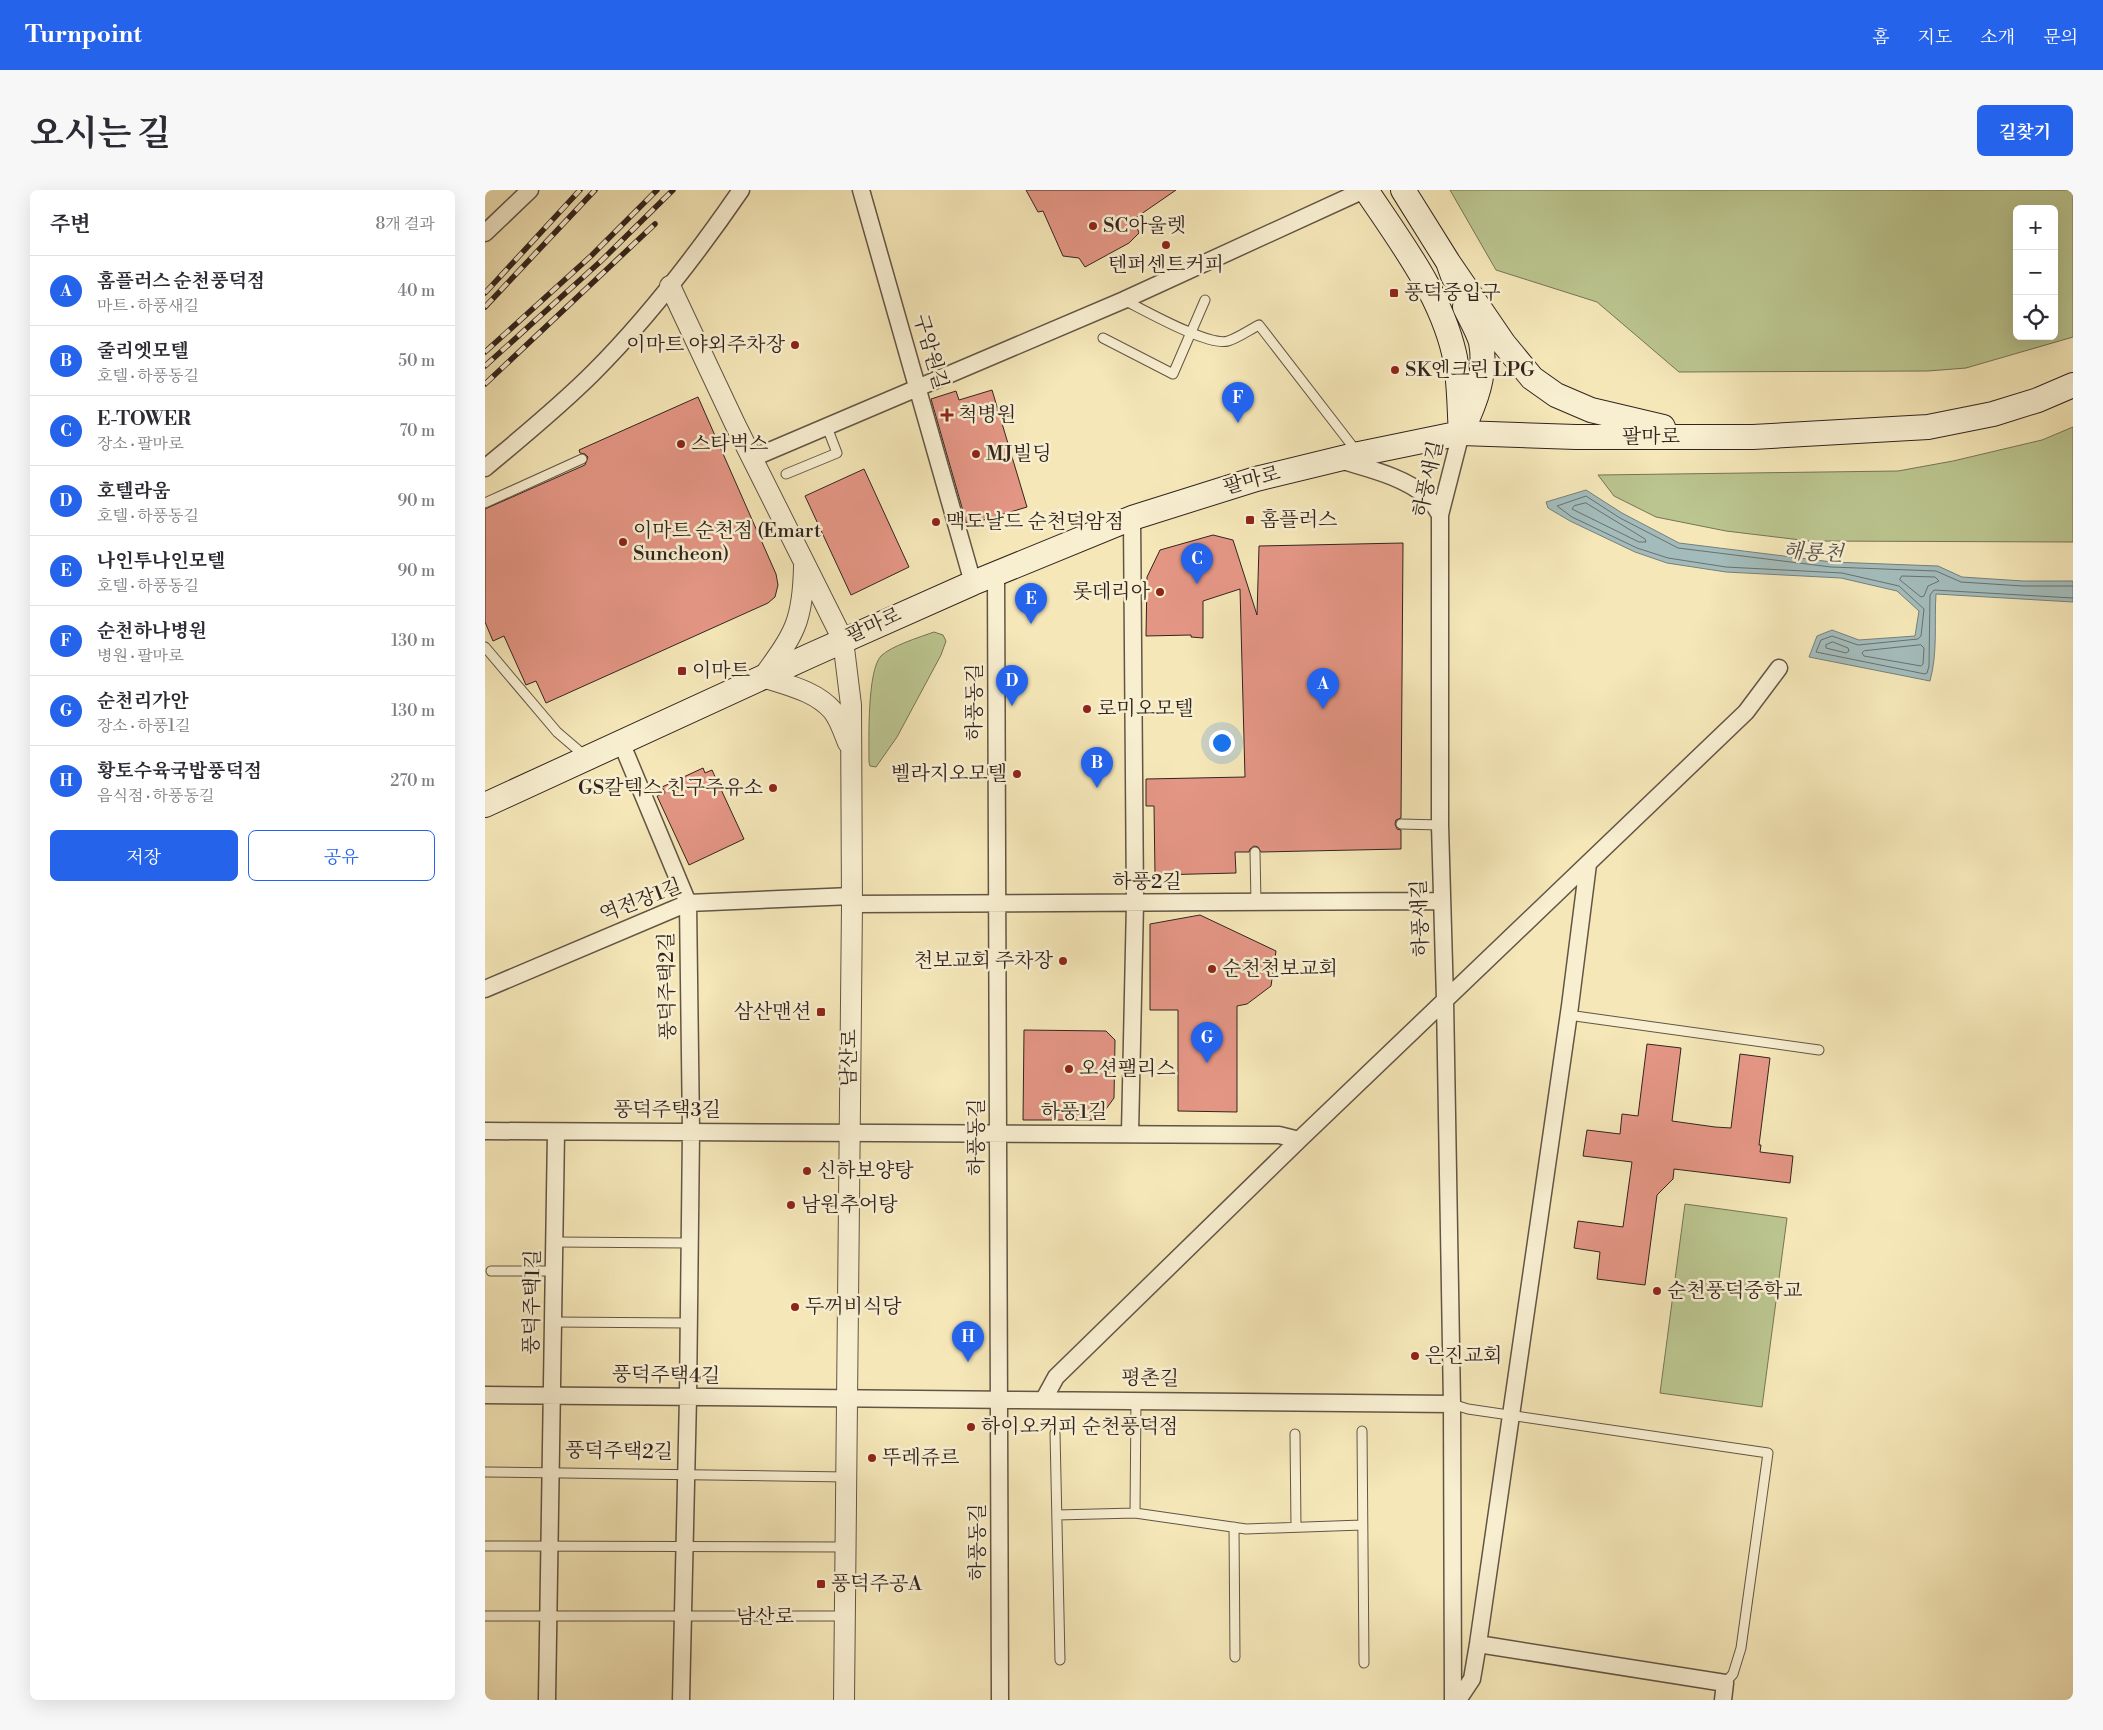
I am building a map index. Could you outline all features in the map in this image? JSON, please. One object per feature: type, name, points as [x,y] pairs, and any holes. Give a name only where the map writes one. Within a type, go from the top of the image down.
[{"type":"main road","points":[[1365,190],[1427,284],[1447,328],[1455,355],[1461,433]]},
{"type":"main road","points":[[1403,190],[1447,262],[1509,351],[1531,378],[1556,395],[1600,412],[1636,422],[1719,438]]},
{"type":"main road","points":[[1447,262],[1464,306],[1481,341],[1482,373],[1475,401],[1461,433]]},
{"type":"main road","name":"팔마로","points":[[485,806],[587,757],[843,640],[973,583],[1132,518],[1256,479],[1461,433],[1576,437],[1719,438],[1856,433],[1928,427],[1993,414],[2039,400],[2073,385]]},
{"type":"street","points":[[485,232],[530,190]]},
{"type":"street","points":[[485,468],[561,404],[626,338],[670,286],[741,190]]},
{"type":"street","name":"구암원길","points":[[861,190],[973,583]]},
{"type":"street","points":[[753,458],[1124,300],[1365,190]]},
{"type":"street","name":"남산로","points":[[670,286],[843,640],[851,705],[852,900],[844,1700]]},
{"type":"street","name":"하풍새길","points":[[1453,1700],[1452,1404],[1440,825],[1440,515],[1461,433]]},
{"type":"street","points":[[1348,457],[1389,475],[1428,497],[1440,515]]},
{"type":"street","points":[[1131,1133],[1135,903],[1132,518]]},
{"type":"street","points":[[804,562],[803,595],[796,626],[788,643],[763,677],[810,694],[820,700],[833,712],[852,752]]},
{"type":"street","name":"하풍동길","points":[[996,574],[1000,1700]]},
{"type":"street","points":[[1044,1399],[1056,1377],[1299,1140],[1746,712],[1779,668]]},
{"type":"street","name":"풍덕주택2길","points":[[621,742],[688,902],[691,1131],[688,1243],[687,1475],[681,1700]]},
{"type":"street","points":[[1458,1700],[1472,1679],[1478,1644],[1569,1015],[1588,864]]},
{"type":"street","name":"하풍2길","points":[[852,900],[997,905],[1441,901]]},
{"type":"street","name":"역전장1길","points":[[485,989],[688,902],[852,900]]},
{"type":"street","name":"풍덕주택3길","points":[[485,1130],[556,1132],[849,1132]]},
{"type":"street","name":"풍덕주택1길","points":[[547,1700],[556,1132]]},
{"type":"street","name":"하풍1길","points":[[849,1132],[1279,1135],[1299,1140]]},
{"type":"street","name":"풍덕주택4길","points":[[485,1395],[847,1400]]},
{"type":"street","name":"평촌길","points":[[847,1400],[1044,1399],[1452,1404]]},
{"type":"street","points":[[1478,1644],[1725,1683],[1723,1700]]},
{"type":"lane","points":[[1124,300],[1191,333],[1217,342],[1227,341],[1259,325],[1348,457]]},
{"type":"lane","points":[[1103,338],[1173,374],[1205,300]]},
{"type":"lane","points":[[786,474],[837,453],[827,427]]},
{"type":"lane","points":[[485,503],[582,459]]},
{"type":"lane","points":[[485,647],[557,732],[587,757]]},
{"type":"lane","points":[[1401,824],[1440,825]]},
{"type":"lane","points":[[1255,852],[1256,903]]},
{"type":"lane","points":[[1569,1015],[1819,1050]]},
{"type":"lane","points":[[555,1242],[688,1243]]},
{"type":"lane","points":[[491,1271],[554,1271]]},
{"type":"lane","points":[[554,1322],[688,1322]]},
{"type":"lane","points":[[1135,1513],[1136,1401]]},
{"type":"lane","points":[[1452,1404],[1468,1409],[1510,1416],[1769,1453],[1741,1648],[1733,1674],[1725,1683]]},
{"type":"lane","points":[[1361,1431],[1364,1663]]},
{"type":"lane","points":[[1055,1433],[1060,1660]]},
{"type":"lane","points":[[1295,1434],[1296,1527]]},
{"type":"lane","points":[[485,1472],[551,1472]]},
{"type":"lane","name":"풍덕주택2길","points":[[551,1472],[687,1475]]},
{"type":"lane","points":[[687,1475],[847,1477]]},
{"type":"lane","points":[[1057,1515],[1135,1513],[1234,1527],[1362,1525]]},
{"type":"lane","points":[[1234,1527],[1235,1657]]},
{"type":"lane","points":[[485,1546],[846,1547]]},
{"type":"lane","points":[[485,1616],[683,1617]]},
{"type":"lane","name":"남산로","points":[[683,1617],[846,1616]]},
{"type":"green space","points":[[1450,190],[2073,190],[2073,337],[1966,368],[1928,371],[1679,372],[1597,302],[1496,270]]},
{"type":"green space","points":[[2073,427],[2073,542],[1809,541],[1726,531],[1656,517],[1614,496],[1598,475],[1898,471],[1953,461],[2042,440]]},
{"type":"green space","points":[[934,632],[943,635],[946,641],[941,655],[897,737],[876,767],[870,766],[870,706],[876,664],[886,652],[906,642]]},
{"type":"green space","points":[[1685,1204],[1787,1218],[1762,1407],[1660,1393]]},
{"type":"water","points":[[1586,490],[1622,513],[1679,543],[1832,562],[1938,566],[1962,577],[2023,581],[2073,581],[2073,602],[1936,594],[1935,648],[1930,681],[1809,657],[1817,636],[1832,630],[1859,640],[1915,636],[1919,611],[1897,591],[1841,578],[1726,572],[1667,563],[1635,552],[1570,521],[1548,508],[1546,502]]},
{"type":"building","name":"SC아울렛","points":[[1026,190],[1176,190],[1134,219],[1139,233],[1129,243],[1085,267],[1079,258],[1063,256],[1043,211],[1038,212]]},
{"type":"building","name":"MJ빌딩","points":[[992,390],[1027,507],[967,525],[931,399],[956,391],[959,400]]},
{"type":"building","name":"이마트 순천점 (Emart Suncheon)","points":[[698,397],[776,574],[778,585],[775,597],[768,603],[546,703],[536,681],[526,685],[504,636],[493,641],[485,622],[485,509],[585,465],[588,457],[580,453],[579,450]]},
{"type":"building","points":[[864,469],[909,567],[851,595],[805,496]]},
{"type":"building","points":[[1213,535],[1233,540],[1257,615],[1259,546],[1403,543],[1401,818],[1396,820],[1395,824],[1397,829],[1401,830],[1401,849],[1261,852],[1258,847],[1254,846],[1249,852],[1235,852],[1236,873],[1155,875],[1154,806],[1146,806],[1146,779],[1245,777],[1240,589],[1203,601],[1203,638],[1191,637],[1191,635],[1146,636],[1147,577],[1160,550]]},
{"type":"building","points":[[703,768],[705,773],[712,770],[744,839],[689,865],[657,796],[665,793],[662,787]]},
{"type":"building","name":"순천천보교회","points":[[1200,915],[1276,951],[1271,986],[1247,1004],[1237,1006],[1237,1112],[1178,1111],[1178,1010],[1150,1010],[1150,924]]},
{"type":"building","name":"오션팰리스","points":[[1024,1030],[1106,1031],[1115,1040],[1114,1098],[1098,1120],[1023,1120]]},
{"type":"building","points":[[1647,1044],[1681,1048],[1672,1121],[1715,1127],[1731,1128],[1740,1054],[1770,1058],[1759,1145],[1761,1145],[1760,1152],[1793,1156],[1790,1183],[1674,1169],[1673,1179],[1657,1195],[1645,1285],[1597,1279],[1600,1252],[1574,1248],[1578,1221],[1623,1227],[1632,1162],[1583,1156],[1587,1130],[1620,1134],[1622,1114],[1638,1116]]},
{"type":"railway","points":[[485,293],[580,190]]},
{"type":"railway","points":[[485,307],[595,190]]},
{"type":"railway","points":[[485,352],[591,256],[657,190]]},
{"type":"railway","points":[[485,366],[601,261],[673,190]]},
{"type":"railway","points":[[485,384],[655,224]]},
{"type":"place","name":"SC아울렛","points":[[1093,226]]},
{"type":"place","name":"텐퍼센트커피","points":[[1166,245]]},
{"type":"place","name":"풍덕중입구","points":[[1394,293]]},
{"type":"place","name":"이마트 야외주차장","points":[[795,345]]},
{"type":"place","name":"SK엔크린 LPG","points":[[1395,370]]},
{"type":"place","name":"척병원","points":[[947,415]]},
{"type":"place","name":"순천하나병원","points":[[1238,423]]},
{"type":"place","name":"스타벅스","points":[[681,444]]},
{"type":"place","name":"MJ빌딩","points":[[976,454]]},
{"type":"place","name":"홈플러스","points":[[1250,520]]},
{"type":"place","name":"맥도날드 순천덕암점","points":[[936,522]]},
{"type":"place","name":"이마트 순천점 (Emart Suncheon)","points":[[623,542]]},
{"type":"place","name":"E-TOWER","points":[[1197,584]]},
{"type":"place","name":"롯데리아","points":[[1160,592]]},
{"type":"place","name":"나인투나인모텔","points":[[1031,624]]},
{"type":"place","name":"이마트","points":[[682,671]]},
{"type":"place","name":"호텔라움","points":[[1012,706]]},
{"type":"place","name":"로미오모텔","points":[[1087,709]]},
{"type":"place","name":"홈플러스 순천풍덕점","points":[[1323,709]]},
{"type":"place","name":"벨라지오모텔","points":[[1017,774]]},
{"type":"place","name":"GS칼텍스 친구주유소","points":[[773,788]]},
{"type":"place","name":"줄리엣모텔","points":[[1097,788]]},
{"type":"place","name":"천보교회 주차장","points":[[1063,961]]},
{"type":"place","name":"순천천보교회","points":[[1212,969]]},
{"type":"place","name":"삼산맨션","points":[[821,1012]]},
{"type":"place","name":"순천리가안","points":[[1207,1063]]},
{"type":"place","name":"오션팰리스","points":[[1069,1069]]},
{"type":"place","name":"신하보양탕","points":[[807,1171]]},
{"type":"place","name":"남원추어탕","points":[[791,1205]]},
{"type":"place","name":"순천풍덕중학교","points":[[1657,1291]]},
{"type":"place","name":"두꺼비식당","points":[[795,1307]]},
{"type":"place","name":"은진교회","points":[[1415,1356]]},
{"type":"place","name":"황토수육국밥풍덕점","points":[[968,1362]]},
{"type":"place","name":"하이오커피 순천풍덕점","points":[[971,1427]]},
{"type":"place","name":"뚜레쥬르","points":[[872,1458]]},
{"type":"place","name":"풍덕주공A","points":[[821,1584]]},
{"type":"water label","name":"해룡천","points":[[1813,553]]}]
